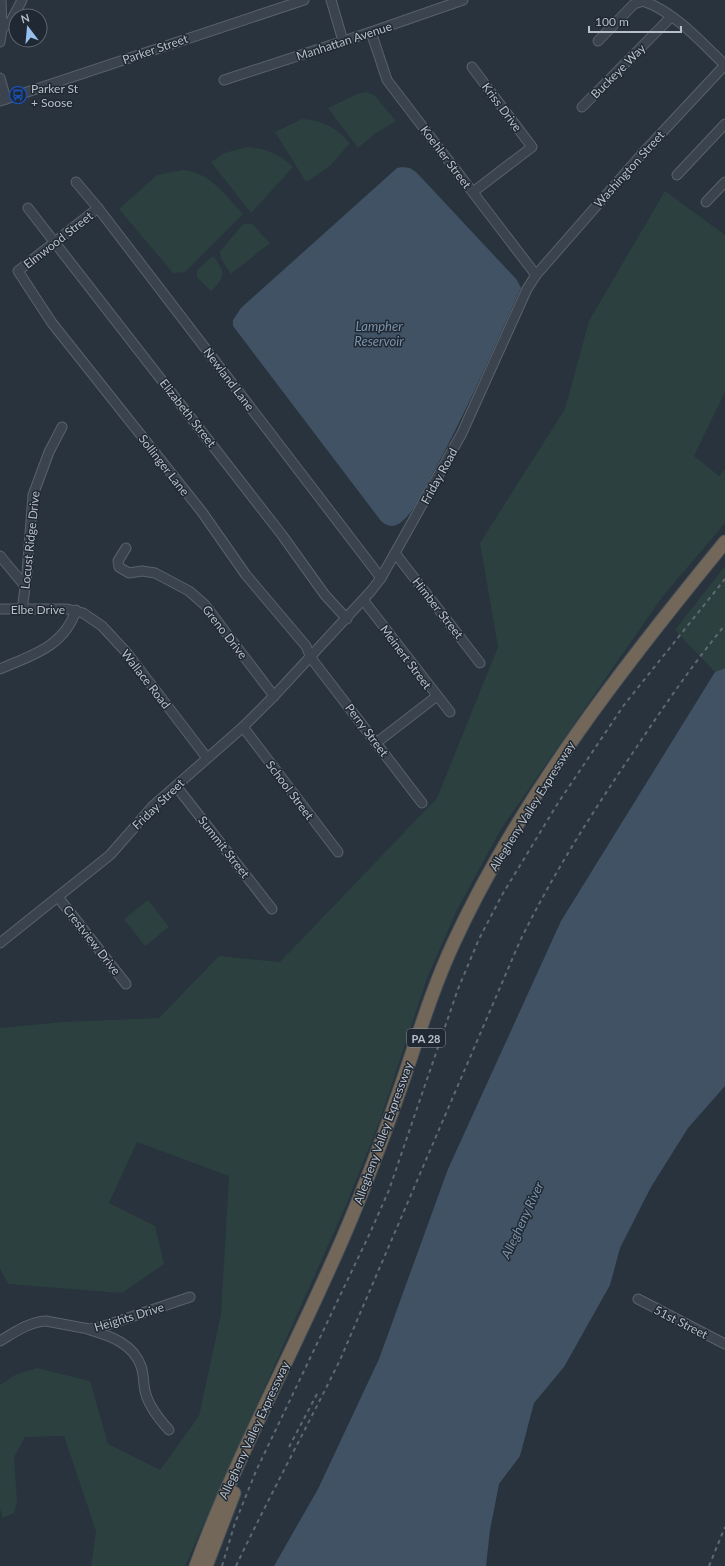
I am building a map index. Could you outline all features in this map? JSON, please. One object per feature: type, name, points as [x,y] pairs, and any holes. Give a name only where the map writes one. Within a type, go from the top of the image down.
[{"type":"highway","name":"Allegheny Valley Expressway","points":[[196,1566],[216,1511],[349,1225],[379,1150],[440,976],[483,884],[504,846],[602,698],[654,630],[725,542]]},
{"type":"highway","name":"Allegheny Valley Expressway","points":[[206,1566],[238,1481],[331,1284],[380,1171],[442,993],[484,899],[525,828],[612,699],[664,630],[725,554]]},
{"type":"highway","points":[[190,1566],[200,1542],[216,1511]]},
{"type":"street","points":[[0,42],[2,29],[1,0]]},
{"type":"street","points":[[2,29],[11,21],[22,0]]},
{"type":"street","name":"Parker Street","points":[[3,100],[304,0]]},
{"type":"street","points":[[331,0],[343,41]]},
{"type":"street","name":"Manhattan Avenue","points":[[224,80],[463,0]]},
{"type":"street","points":[[598,41],[634,4],[639,2],[647,3],[683,25],[725,65]]},
{"type":"street","name":"Buckeye Way","points":[[582,107],[671,17]]},
{"type":"street","name":"Koehler Street","points":[[371,32],[387,80],[536,274]]},
{"type":"street","name":"Washington Street","points":[[536,274],[650,144],[725,65]]},
{"type":"street","name":"Kriss Drive","points":[[472,67],[532,147],[473,192]]},
{"type":"street","points":[[0,78],[3,100]]},
{"type":"street","points":[[677,175],[725,124]]},
{"type":"street","name":"Newland Lane","points":[[76,182],[98,208],[381,578]]},
{"type":"street","points":[[706,202],[725,182]]},
{"type":"street","name":"Elizabeth Street","points":[[28,208],[282,535],[325,595],[347,619]]},
{"type":"street","name":"Elmwood Street","points":[[18,271],[98,208]]},
{"type":"street","name":"Sollinger Lane","points":[[18,271],[52,323],[202,512],[246,575],[306,646],[311,658]]},
{"type":"street","name":"Friday Road","points":[[311,658],[364,601],[381,578],[462,432],[527,289],[536,274]]},
{"type":"street","name":"Locust Ridge Drive","points":[[22,610],[32,495],[41,471],[62,427]]},
{"type":"street","name":"Greno Drive","points":[[126,548],[118,561],[119,567],[128,573],[142,571],[155,573],[189,591],[205,605],[274,696]]},
{"type":"street","name":"Himber Street","points":[[395,553],[480,663]]},
{"type":"street","points":[[0,556],[25,586]]},
{"type":"street","name":"Meinert Street","points":[[364,601],[450,712]]},
{"type":"street","name":"Elbe Drive","points":[[0,609],[76,610]]},
{"type":"street","points":[[0,669],[44,650],[55,643],[72,619],[76,610]]},
{"type":"street","name":"Wallace Road","points":[[76,610],[91,617],[127,653],[207,758]]},
{"type":"street","name":"Friday Street","points":[[0,944],[110,855],[140,819],[243,727],[311,658]]},
{"type":"street","name":"Perry Street","points":[[311,658],[422,803]]},
{"type":"street","points":[[376,743],[437,696]]},
{"type":"street","name":"School Street","points":[[243,727],[338,852]]},
{"type":"street","name":"Summit Street","points":[[176,786],[272,909]]},
{"type":"street","name":"Crestview Drive","points":[[58,897],[126,984]]},
{"type":"street","name":"Heights Drive","points":[[0,1341],[32,1323],[39,1321],[54,1322],[89,1329],[107,1325],[190,1297]]},
{"type":"street","name":"51st Street","points":[[638,1300],[725,1344]]},
{"type":"street","points":[[89,1329],[122,1343],[136,1356],[141,1366],[148,1399],[154,1412],[169,1430]]},
{"type":"green space","points":[[366,92],[374,95],[396,121],[376,133],[358,148],[328,108],[357,94]]},
{"type":"green space","points":[[302,119],[316,121],[329,126],[340,133],[350,143],[330,166],[306,182],[275,132]]},
{"type":"green space","points":[[247,147],[272,152],[293,167],[251,213],[211,162],[224,153]]},
{"type":"green space","points":[[183,170],[201,175],[209,180],[224,193],[243,214],[185,272],[173,273],[119,209],[157,175]]},
{"type":"green space","points":[[665,191],[725,235],[725,392],[694,456],[719,476],[725,469],[725,523],[663,596],[501,829],[456,912],[427,978],[380,1120],[347,1203],[185,1566],[91,1566],[96,1531],[64,1436],[25,1437],[14,1457],[17,1502],[14,1513],[3,1518],[0,1509],[0,1385],[15,1375],[37,1368],[90,1381],[108,1444],[160,1470],[199,1416],[221,1314],[229,1176],[137,1142],[109,1203],[155,1226],[164,1264],[122,1293],[8,1284],[0,1268],[0,1028],[63,1022],[159,1018],[219,956],[280,962],[437,798],[498,647],[480,543],[565,409],[589,321]]},
{"type":"green space","points":[[243,224],[252,224],[270,243],[231,274],[221,259],[220,251]]},
{"type":"green space","points":[[213,256],[220,266],[222,275],[219,282],[211,291],[197,277],[197,270]]},
{"type":"green space","points":[[725,566],[725,668],[715,672],[675,630]]},
{"type":"green space","points":[[148,900],[169,927],[145,946],[124,919]]},
{"type":"water","name":"Lampher Reservoir","points":[[397,168],[410,168],[417,173],[517,280],[521,288],[490,358],[423,493],[405,519],[397,525],[392,526],[381,521],[233,326],[233,320],[241,308]]},
{"type":"water","name":"Allegheny River","points":[[725,668],[725,1086],[688,1128],[651,1187],[620,1248],[610,1285],[564,1367],[534,1403],[520,1456],[499,1484],[490,1530],[486,1566],[274,1566],[318,1489],[379,1359],[448,1169],[561,921],[715,672]]},
{"type":"railway","points":[[222,1566],[235,1523],[256,1471],[370,1233],[389,1190],[458,989],[479,939],[502,895],[558,803],[624,705],[725,579]]},
{"type":"railway","points":[[236,1566],[340,1360],[520,941],[533,915],[560,866],[605,795],[679,685],[725,625]]},
{"type":"railway","points":[[289,1447],[317,1394]]},
{"type":"railway","points":[[709,1566],[725,1527]]},
{"type":"place","name":"Parker St + Soose","points":[[18,95]]}]
